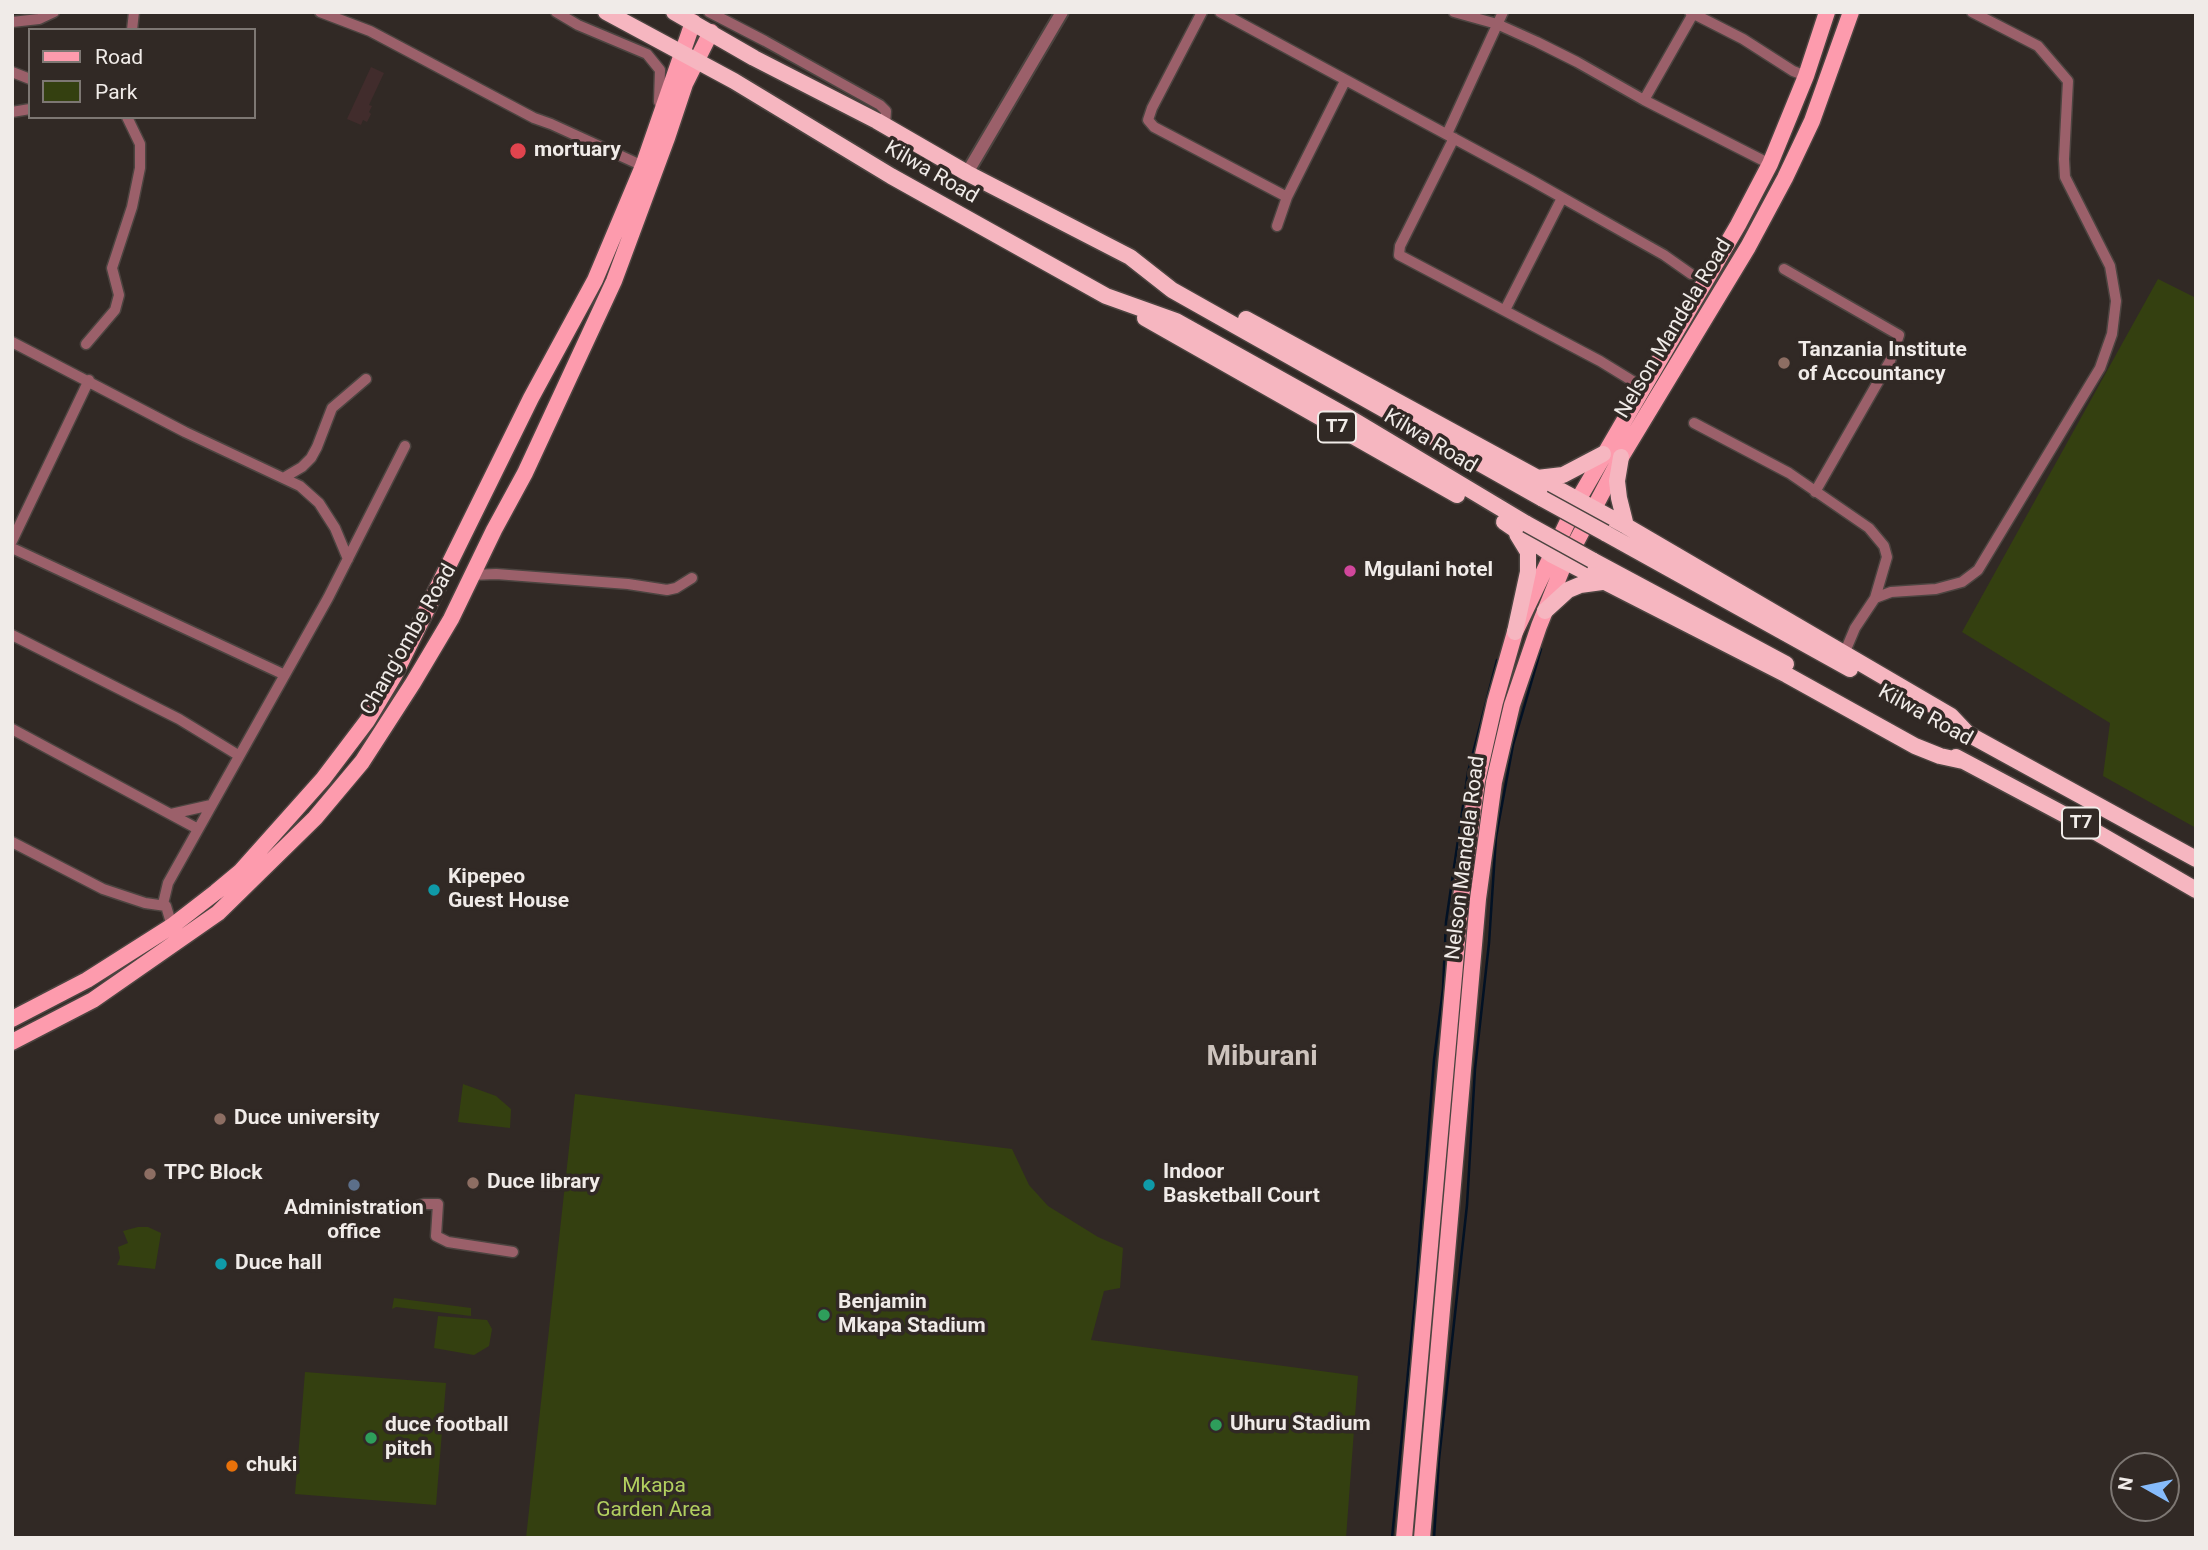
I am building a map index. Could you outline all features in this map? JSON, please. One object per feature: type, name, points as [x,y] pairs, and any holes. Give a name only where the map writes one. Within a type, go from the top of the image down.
[{"type":"highway","name":"Kilwa Road","points":[[606,12],[717,71],[891,176],[1106,296],[1176,321],[1350,418],[1527,524],[2082,824],[2196,890]]},
{"type":"highway","name":"Kilwa Road","points":[[674,12],[754,58],[885,125],[967,173],[1130,257],[1172,290],[1543,499],[2196,859]]},
{"type":"highway","name":"T7","points":[[1130,257],[1626,526],[1951,716],[1968,734]]},
{"type":"highway","name":"T7","points":[[1106,296],[1509,524],[1559,559],[1787,675],[1915,746],[1940,756],[1964,761]]},
{"type":"highway","points":[[1537,478],[1563,475],[1603,454]]},
{"type":"highway","points":[[1621,457],[1617,481],[1626,526]]},
{"type":"highway","points":[[1509,524],[1528,552],[1526,584],[1515,632]]},
{"type":"highway","points":[[1545,611],[1568,590],[1580,585],[1602,582]]},
{"type":"main road","name":"Nelson Mandela Road","points":[[1404,1538],[1469,826],[1483,748],[1515,632],[1559,559],[1585,504],[1603,454],[1738,225],[1770,164],[1806,76],[1827,12]]},
{"type":"main road","name":"Nelson Mandela Road","points":[[1585,504],[1621,457],[1748,247],[1812,121],[1851,12]]},
{"type":"main road","name":"Chang'ombe Road","points":[[12,1042],[93,1000],[193,933],[218,913],[315,818],[362,762],[451,619],[525,473],[614,281],[667,138],[682,52],[693,22]]},
{"type":"main road","name":"Chang'ombe Road","points":[[12,1018],[87,980],[172,926],[240,872],[323,779],[382,698],[531,398],[595,280],[642,166],[657,121],[677,85],[697,60],[711,32]]},
{"type":"main road","name":"Chang'ombe Road","points":[[659,40],[677,85]]},
{"type":"main road","points":[[677,85],[703,72],[717,71]]},
{"type":"main road","name":"Nelson Mandela Road","points":[[1422,1538],[1487,822],[1511,705],[1545,611],[1559,559]]},
{"type":"street","points":[[12,22],[40,19],[54,12]]},
{"type":"street","points":[[320,12],[370,31],[534,118],[609,149],[642,166]]},
{"type":"street","points":[[556,12],[578,25],[647,54],[654,61],[660,70],[657,121]]},
{"type":"street","points":[[709,12],[765,40],[880,105],[886,111],[885,125]]},
{"type":"street","points":[[967,173],[1062,12]]},
{"type":"street","points":[[1202,12],[1148,120],[1154,127],[1287,197]]},
{"type":"street","points":[[1220,12],[1451,136],[1664,255],[1691,274]]},
{"type":"street","points":[[1454,12],[1497,24],[1577,62],[1643,100],[1770,164]]},
{"type":"street","points":[[1503,12],[1451,136],[1400,246],[1399,255],[1600,361],[1644,388]]},
{"type":"street","points":[[1875,598],[1891,592],[1936,589],[1962,582],[1978,570],[2100,368],[2112,334],[2116,301],[2110,266],[2065,177],[2068,81],[2038,46],[1972,12]]},
{"type":"street","points":[[1643,100],[1691,13],[1743,39],[1793,71],[1806,76]]},
{"type":"street","points":[[1277,226],[1287,197],[1345,81]]},
{"type":"street","points":[[86,344],[115,310],[119,295],[112,268],[132,207],[140,168],[140,145],[128,119]]},
{"type":"street","points":[[1505,310],[1562,198]]},
{"type":"street","points":[[1784,269],[1899,335],[1890,361],[1815,492]]},
{"type":"street","points":[[12,342],[185,432],[300,486],[319,503],[335,528],[348,559]]},
{"type":"street","points":[[285,477],[311,458],[332,408],[366,379]]},
{"type":"street","points":[[12,541],[89,380]]},
{"type":"street","points":[[1694,423],[1778,467],[1869,528],[1884,546],[1886,557],[1875,598],[1855,628],[1844,654]]},
{"type":"street","points":[[172,926],[163,904],[168,883],[348,559],[405,446]]},
{"type":"street","points":[[12,548],[285,675]]},
{"type":"street","points":[[471,575],[496,574],[628,584],[667,590],[692,578]]},
{"type":"street","points":[[12,635],[179,719],[238,755]]},
{"type":"street","points":[[12,730],[198,829]]},
{"type":"street","points":[[170,814],[211,805]]},
{"type":"street","points":[[12,842],[103,889],[145,903],[166,906]]},
{"type":"street","points":[[410,1208],[438,1204],[436,1236],[448,1242],[513,1252]]},
{"type":"shaded area","points":[[371,67],[384,73],[369,105],[372,106],[369,112],[371,114],[367,122],[363,120],[361,125],[347,119]]},
{"type":"green space","points":[[2158,279],[2196,298],[2196,828],[2103,776],[2110,723],[1962,632]]},
{"type":"green space","points":[[463,1084],[496,1096],[511,1109],[510,1128],[458,1122]]},
{"type":"green space","name":"Benjamin Mkapa Stadium","points":[[575,1094],[1012,1149],[1029,1185],[1048,1206],[1098,1237],[1123,1248],[1120,1288],[1104,1291],[1091,1340],[1358,1376],[1346,1538],[526,1538]]},
{"type":"green space","points":[[148,1227],[161,1233],[155,1269],[117,1265],[120,1258],[118,1247],[128,1243],[123,1231]]},
{"type":"green space","points":[[394,1298],[471,1308],[471,1316],[396,1307],[392,1309]]},
{"type":"green space","points":[[438,1316],[487,1320],[492,1329],[489,1346],[474,1355],[434,1348]]},
{"type":"green space","name":"duce football pitch","points":[[305,1372],[446,1383],[436,1505],[295,1494]]},
{"type":"waterway","points":[[1434,1538],[1439,1459],[1467,1205],[1475,1069],[1489,943],[1496,837],[1513,745],[1541,649]]},
{"type":"waterway","points":[[1392,1538],[1434,1060],[1443,989],[1446,922],[1468,772],[1497,660]]},
{"type":"place","name":"mortuary","points":[[518,151]]},
{"type":"place","name":"Tanzania Institute of Accountancy","points":[[1784,363]]},
{"type":"place","name":"Mgulani hotel","points":[[1350,571]]},
{"type":"place","name":"Kipepeo Guest House","points":[[434,890]]},
{"type":"place","name":"Duce university","points":[[220,1119]]},
{"type":"place","name":"TPC Block","points":[[150,1174]]},
{"type":"place","name":"Duce library","points":[[473,1183]]},
{"type":"place","name":"Administration office","points":[[354,1185]]},
{"type":"place","name":"Indoor Basketball Court","points":[[1149,1185]]},
{"type":"place","name":"Duce hall","points":[[221,1264]]},
{"type":"place","name":"Benjamin Mkapa Stadium","points":[[824,1315]]},
{"type":"place","name":"Uhuru Stadium","points":[[1216,1425]]},
{"type":"place","name":"duce football pitch","points":[[371,1438]]},
{"type":"place","name":"chuki","points":[[232,1466]]},
{"type":"district","name":"Miburani","points":[[1262,1058]]},
{"type":"park label","name":"Mkapa Garden Area","points":[[654,1499]]}]
